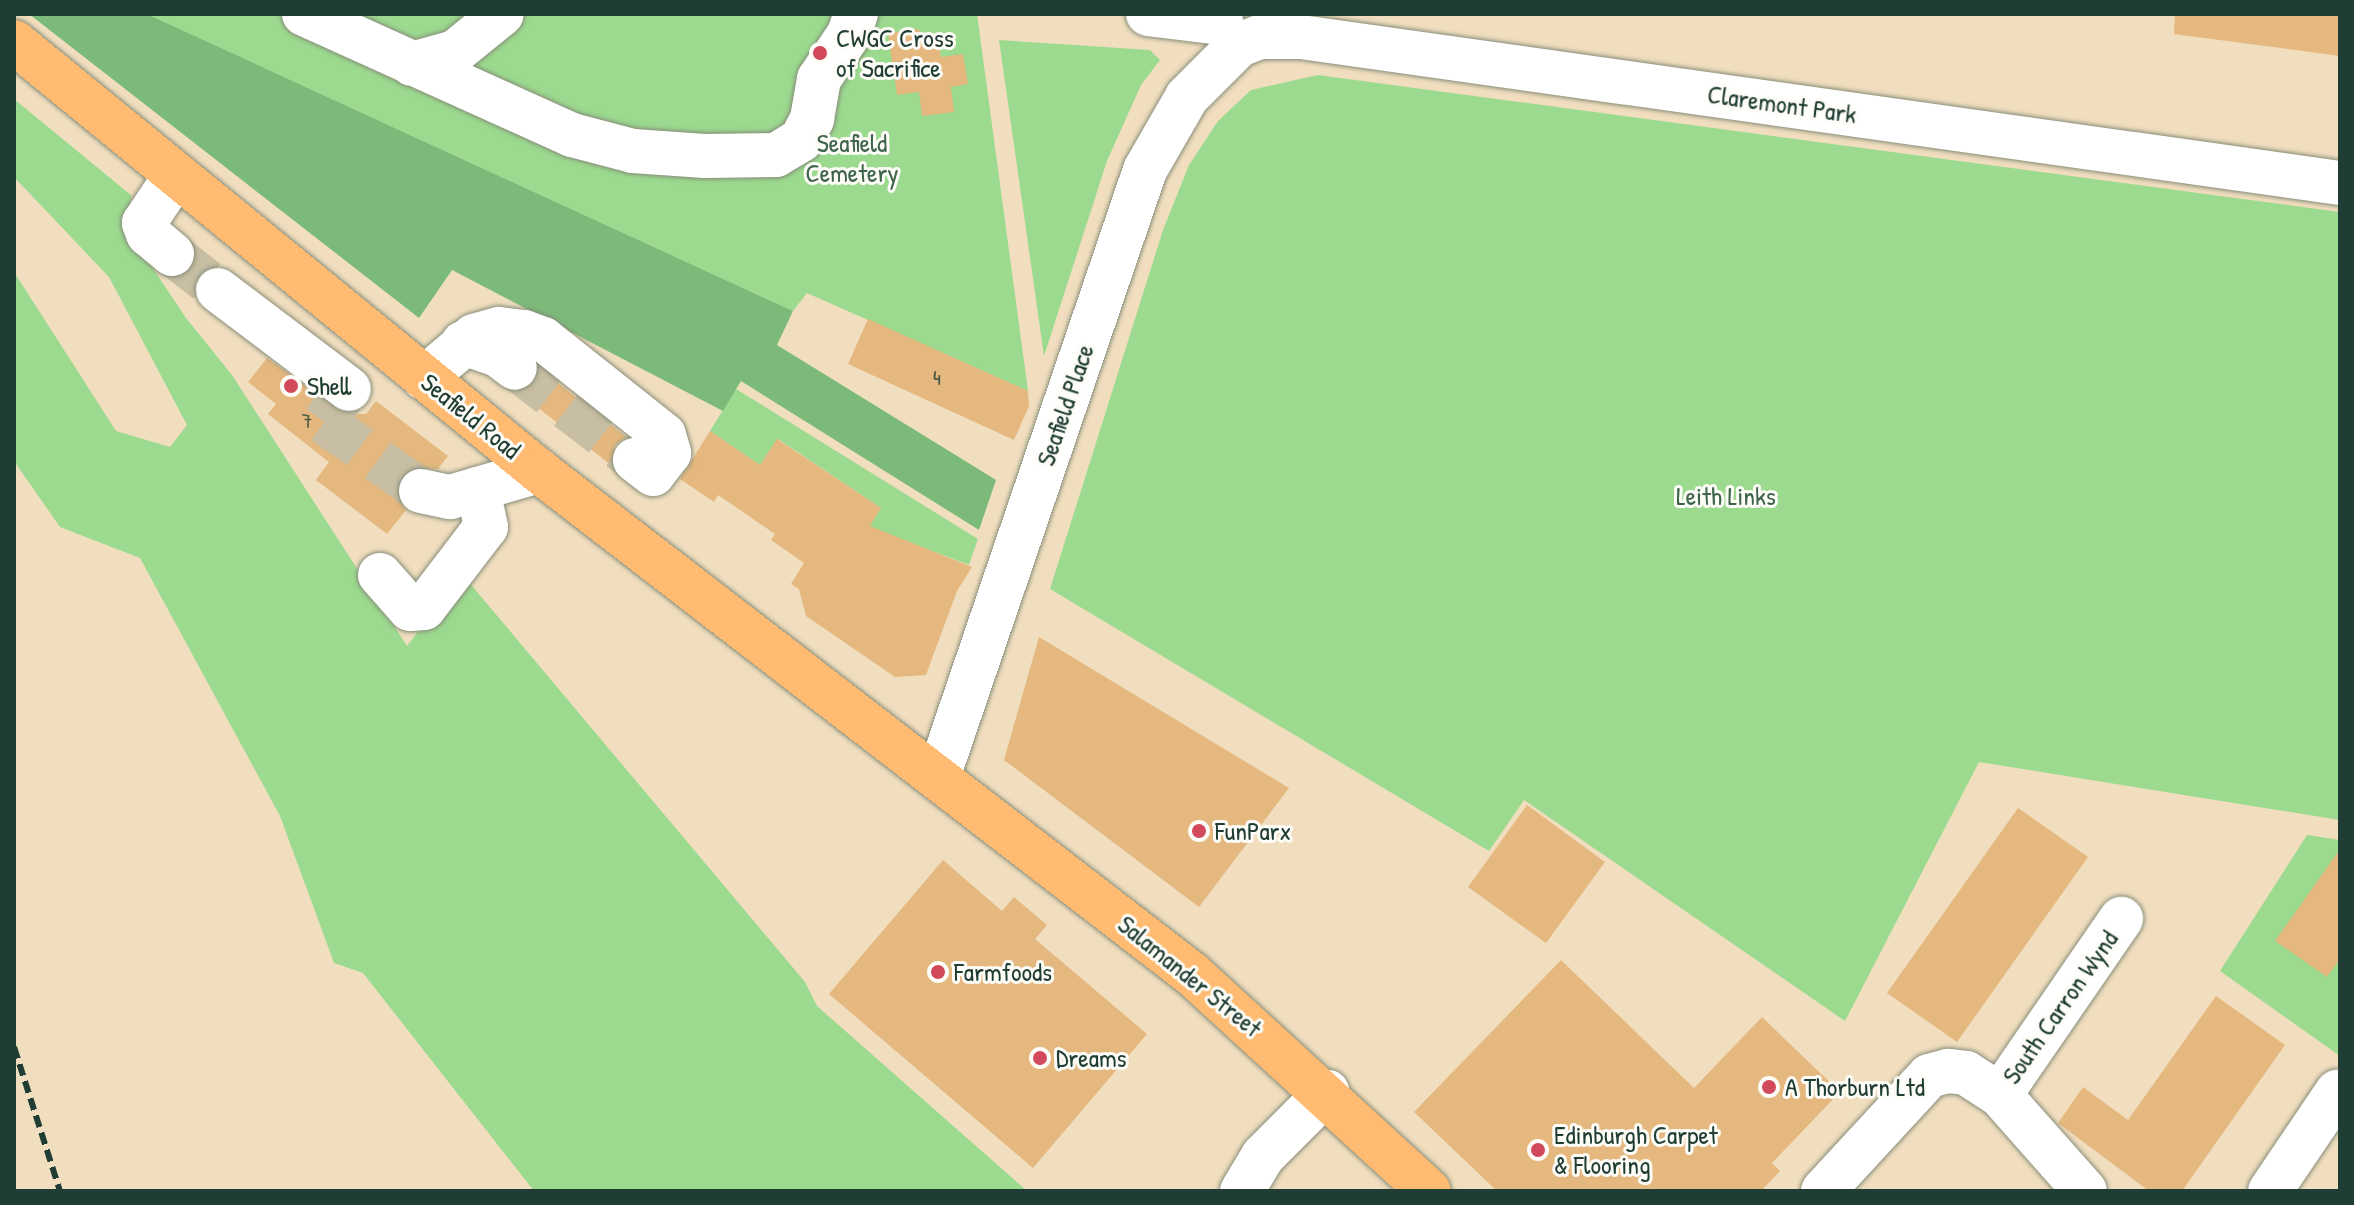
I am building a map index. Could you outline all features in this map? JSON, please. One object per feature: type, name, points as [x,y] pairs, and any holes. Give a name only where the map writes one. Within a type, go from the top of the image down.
[{"type":"main road","name":"Seafield Road","points":[[14,42],[539,471],[938,777]]},
{"type":"main road","name":"Salamander Street","points":[[938,777],[1192,974],[1327,1092],[1429,1191]]},
{"type":"street","points":[[304,14],[412,64],[601,144],[656,154],[776,155],[789,150],[808,129],[819,79],[856,14]]},
{"type":"street","points":[[412,64],[455,52],[502,14]]},
{"type":"street","points":[[1148,14],[1223,30]]},
{"type":"street","name":"Claremont Park","points":[[1223,30],[1260,37],[1301,37],[2340,183]]},
{"type":"street","name":"Seafield Place","points":[[938,777],[1145,170],[1223,30]]},
{"type":"street","points":[[172,254],[148,234],[144,223],[176,175]]},
{"type":"street","points":[[218,290],[346,393],[382,345]]},
{"type":"street","points":[[424,378],[463,343],[499,329],[543,339],[664,435],[669,453],[653,474],[635,460]]},
{"type":"street","points":[[463,343],[498,355],[515,368]]},
{"type":"street","points":[[421,491],[450,497],[539,471]]},
{"type":"street","points":[[380,575],[410,609],[424,608],[486,527],[478,489]]},
{"type":"street","name":"South Carron Wynd","points":[[2000,1095],[2121,919]]},
{"type":"street","name":"South Carron Wynd","points":[[1823,1191],[1929,1076],[1948,1071],[1966,1073],[2000,1095],[2085,1191]]},
{"type":"street","points":[[1242,1191],[1263,1156],[1327,1092]]},
{"type":"street","points":[[2270,1191],[2337,1092]]},
{"type":"green space","points":[[29,14],[147,14],[793,311],[777,345],[996,480],[979,530],[741,381],[723,411],[452,270],[419,318]]},
{"type":"green space","name":"Seafield Cemetery","points":[[147,14],[977,14],[1028,391],[807,293],[793,311]]},
{"type":"green space","points":[[999,40],[1150,50],[1160,60],[1141,85],[1107,161],[1044,356]]},
{"type":"green space","name":"Leith Links","points":[[1318,75],[2340,212],[2340,820],[1979,762],[1845,1021],[1524,800],[1489,851],[1050,589],[1163,230],[1189,165],[1218,121],[1251,90]]},
{"type":"green space","points":[[14,99],[132,196],[124,225],[186,318],[232,375],[407,646],[462,574],[805,982],[817,1006],[1027,1191],[534,1191],[363,973],[334,963],[280,816],[140,558],[60,527],[14,461],[14,272],[116,431],[170,447],[187,425],[109,277],[14,177]]},
{"type":"green space","points":[[736,389],[978,539],[969,565],[906,541],[855,548],[881,508],[778,439],[760,465],[710,431]]},
{"type":"green space","points":[[2307,835],[2340,840],[2340,1056],[2220,971]]},
{"type":"building","points":[[2175,14],[2340,14],[2340,56],[2174,34]]},
{"type":"building","points":[[919,29],[922,43],[938,41],[941,57],[963,54],[968,84],[951,87],[954,112],[922,116],[919,92],[897,95],[888,33]]},
{"type":"building","points":[[197,257],[209,267],[198,276],[195,298],[170,279],[191,271]]},
{"type":"building","points":[[868,319],[1028,391],[1029,406],[1014,440],[848,364]]},
{"type":"building","points":[[267,358],[345,414],[366,414],[376,401],[448,456],[438,469],[414,467],[402,475],[397,498],[406,510],[387,534],[316,480],[329,462],[268,414],[276,404],[248,382]]},
{"type":"building","points":[[539,368],[626,437],[615,445],[611,465],[518,392],[534,384]]},
{"type":"building","points":[[710,431],[760,465],[777,439],[881,508],[870,526],[972,567],[957,591],[926,675],[895,677],[806,616],[799,589],[791,584],[804,563],[771,540],[775,534],[718,495],[714,502],[680,479]]},
{"type":"building","points":[[1039,637],[1289,788],[1199,907],[1004,760]]},
{"type":"building","points":[[1527,805],[1605,862],[1546,943],[1468,887]]},
{"type":"building","points":[[2018,808],[2088,857],[1957,1042],[1887,993]]},
{"type":"building","points":[[2340,849],[2340,959],[2327,977],[2275,941]]},
{"type":"building","points":[[943,860],[1002,911],[1014,897],[1047,925],[1035,939],[1147,1034],[1033,1168],[829,994]]},
{"type":"building","points":[[1561,960],[1694,1088],[1762,1017],[1840,1092],[1772,1163],[1780,1171],[1761,1191],[1497,1191],[1414,1112]]},
{"type":"building","points":[[2216,996],[2285,1045],[2182,1191],[2149,1191],[2058,1123],[2083,1087],[2128,1120]]},
{"type":"tunnel","points":[[172,254],[218,290]]},
{"type":"tunnel","points":[[515,368],[635,460]]},
{"type":"tunnel","points":[[343,396],[324,422],[421,491]]},
{"type":"railway","points":[[14,1047],[60,1191]]},
{"type":"place","name":"CWGC Cross of Sacrifice","points":[[820,53]]},
{"type":"place","name":"Shell","points":[[291,386]]},
{"type":"place","name":"FunParx","points":[[1199,831]]},
{"type":"place","name":"Farmfoods","points":[[938,972]]},
{"type":"place","name":"Dreams","points":[[1040,1058]]},
{"type":"place","name":"A Thorburn Ltd","points":[[1769,1087]]},
{"type":"place","name":"Edinburgh Carpet & Flooring","points":[[1538,1150]]}]
